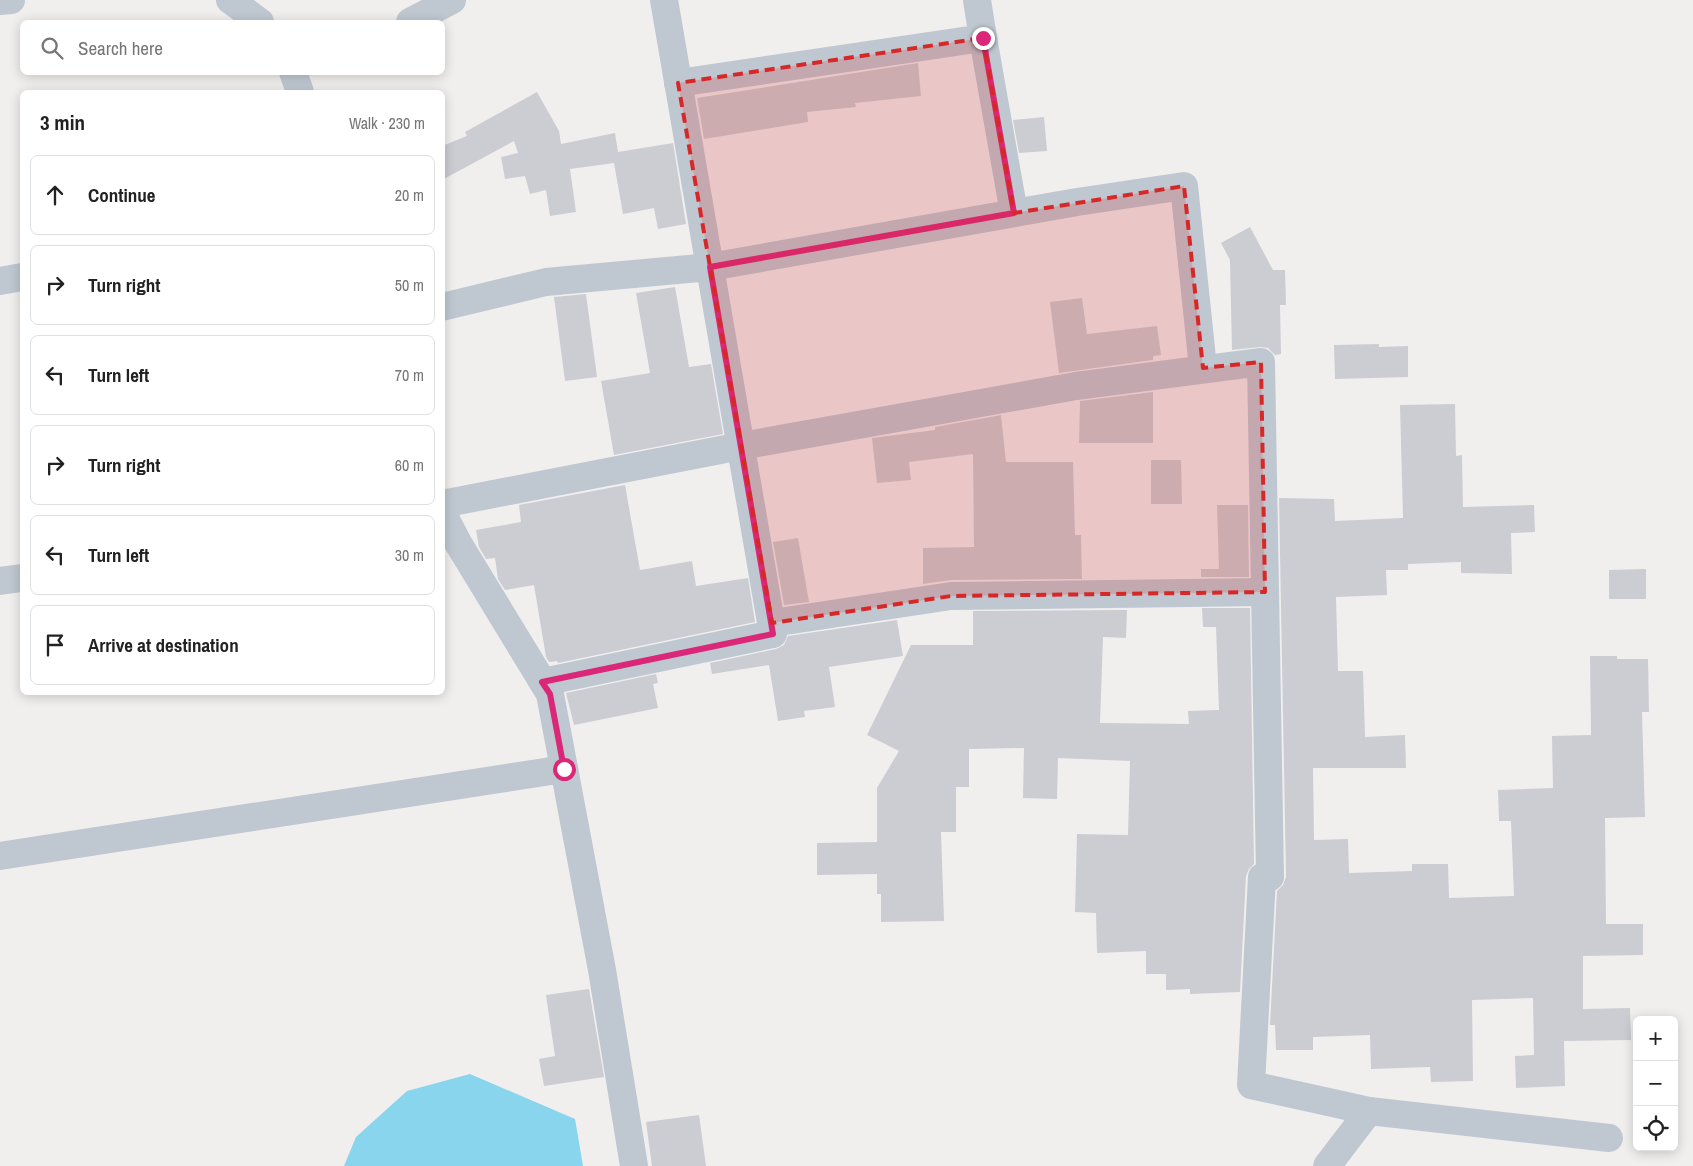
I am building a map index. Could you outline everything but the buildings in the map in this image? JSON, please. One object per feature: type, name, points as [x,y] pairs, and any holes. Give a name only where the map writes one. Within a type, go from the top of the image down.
[{"type":"street","points":[[0,1],[11,0]]},
{"type":"street","points":[[230,0],[257,20]]},
{"type":"street","points":[[414,20],[452,0]]},
{"type":"street","points":[[542,682],[773,634],[664,0]]},
{"type":"street","points":[[977,0],[1014,213]]},
{"type":"street","points":[[678,83],[983,38]]},
{"type":"street","points":[[294,75],[299,90]]},
{"type":"street","points":[[445,306],[546,282],[710,267],[1014,213],[1184,186],[1202,368]]},
{"type":"street","points":[[0,280],[20,277]]},
{"type":"street","points":[[445,517],[741,446],[1076,386],[1202,368],[1261,362],[1270,877],[1262,877],[1251,1085],[1369,1111],[1609,1138]]},
{"type":"street","points":[[445,519],[550,694],[602,970],[634,1166]]},
{"type":"street","points":[[0,581],[20,578]]},
{"type":"street","points":[[772,623],[950,596],[1265,592]]},
{"type":"street","points":[[0,856],[564,769]]},
{"type":"street","points":[[1327,1166],[1369,1111]]},
{"type":"highlighted area","points":[[983,38],[1014,213],[1184,186],[1203,368],[1261,362],[1265,592],[951,596],[772,623],[678,83]]},
{"type":"water","points":[[470,1074],[575,1119],[583,1166],[344,1166],[356,1137],[407,1091]]},
{"type":"route","points":[[564,769],[550,694],[542,682],[773,634],[710,267],[1014,213],[983,38]]}]
